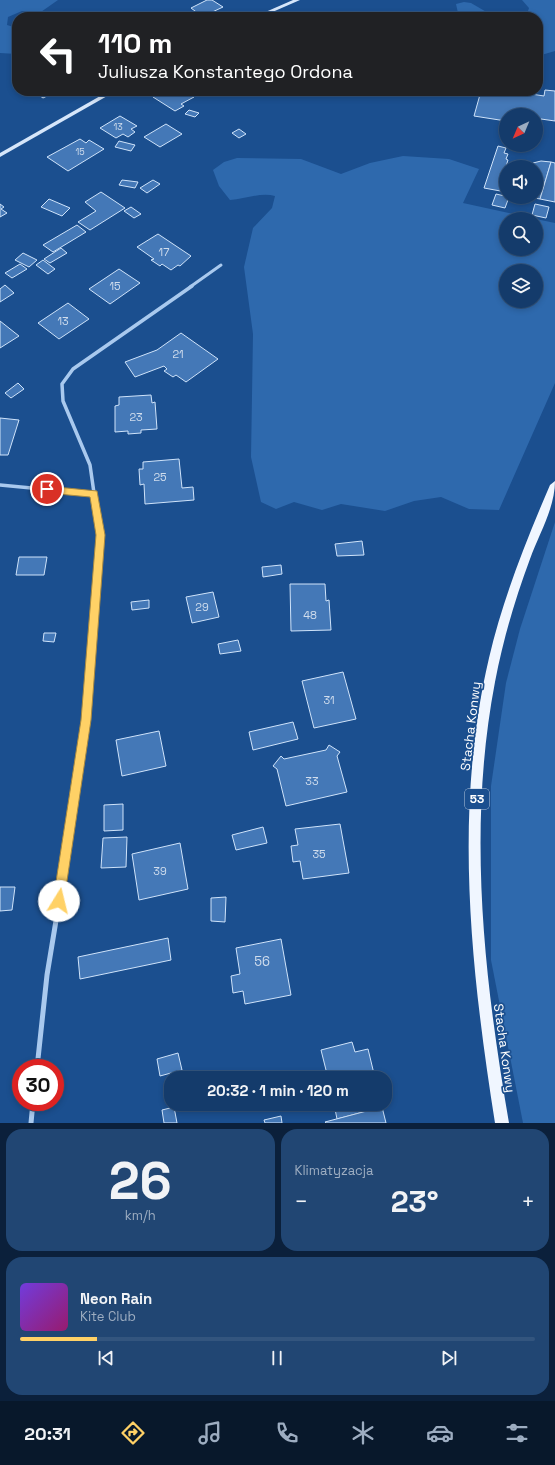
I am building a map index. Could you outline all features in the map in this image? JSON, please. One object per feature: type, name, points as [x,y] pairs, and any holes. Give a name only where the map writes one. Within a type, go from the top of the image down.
[{"type":"main road","name":"Stacha Konwy","points":[[502,1123],[490,1054],[477,935],[474,850],[478,767],[489,683],[504,622],[522,566],[555,485]]},
{"type":"street","points":[[269,12],[297,0]]},
{"type":"street","points":[[0,155],[104,96]]},
{"type":"street","points":[[38,1059],[47,975],[86,720],[100,535],[90,465],[63,401],[62,384],[67,375],[73,369],[221,265]]},
{"type":"street","points":[[0,485],[94,494]]},
{"type":"street","points":[[31,1123],[32,1111]]},
{"type":"shaded area","points":[[0,0],[58,0],[41,12],[12,12],[12,15],[8,17],[7,25],[12,26],[12,54],[0,53]]},
{"type":"shaded area","points":[[522,0],[555,0],[555,51],[543,55],[543,12],[528,12],[529,8]]},
{"type":"shaded area","points":[[464,2],[471,3],[486,12],[458,12],[456,4]]},
{"type":"shaded area","points":[[403,156],[449,159],[479,169],[463,203],[504,212],[499,212],[499,256],[543,256],[543,220],[555,223],[555,383],[499,510],[469,509],[441,497],[414,501],[385,511],[341,504],[322,510],[294,502],[276,509],[261,502],[251,457],[253,334],[244,267],[253,228],[272,208],[275,196],[259,195],[230,200],[219,186],[213,170],[224,162],[237,158],[301,159],[341,174],[370,163]]},
{"type":"shaded area","points":[[555,522],[555,1123],[523,1123],[491,960],[491,786],[506,683],[520,629]]},
{"type":"building","points":[[207,0],[212,0],[223,7],[212,12],[196,12],[191,8]]},
{"type":"building","points":[[545,90],[555,91],[555,121],[543,119],[543,108],[499,108],[499,120],[474,116],[480,96],[543,96]]},
{"type":"building","points":[[153,97],[194,97],[181,104],[184,106],[175,111]]},
{"type":"building","points":[[189,110],[199,113],[195,117],[185,114]]},
{"type":"building","points":[[120,116],[137,126],[131,129],[135,132],[128,137],[123,134],[116,138],[100,128]]},
{"type":"building","points":[[166,124],[182,134],[160,147],[144,137]]},
{"type":"building","points":[[239,129],[246,134],[239,138],[232,133]]},
{"type":"building","points":[[80,139],[86,143],[89,140],[104,149],[68,171],[47,157]]},
{"type":"building","points":[[119,141],[135,145],[131,151],[115,147]]},
{"type":"building","points":[[499,146],[499,152],[508,154],[506,159],[508,160],[499,160],[499,191],[484,188]]},
{"type":"building","points":[[543,161],[551,162],[543,189]]},
{"type":"building","points":[[551,162],[555,163],[555,202],[543,200],[543,189]]},
{"type":"building","points":[[122,180],[138,182],[135,188],[119,185]]},
{"type":"building","points":[[153,180],[160,184],[147,193],[140,188]]},
{"type":"building","points":[[101,192],[125,208],[90,230],[78,222],[96,211],[85,202]]},
{"type":"building","points":[[496,194],[499,195],[499,204],[506,204],[505,208],[492,205]]},
{"type":"building","points":[[49,199],[70,208],[62,216],[41,207]]},
{"type":"building","points":[[0,204],[4,207],[1,209],[7,213],[0,217]]},
{"type":"building","points":[[535,204],[549,207],[546,218],[543,217],[543,212],[533,212]]},
{"type":"building","points":[[131,207],[141,214],[134,218],[124,211]]},
{"type":"building","points":[[77,225],[86,232],[53,252],[43,245]]},
{"type":"building","points":[[158,234],[191,256],[180,266],[178,265],[171,270],[162,264],[160,266],[151,260],[154,259],[137,247]]},
{"type":"building","points":[[61,248],[67,253],[50,263],[44,259]]},
{"type":"building","points":[[23,253],[37,260],[29,267],[15,260]]},
{"type":"building","points":[[43,260],[55,269],[48,274],[36,265]]},
{"type":"building","points":[[20,264],[27,269],[12,278],[5,273]]},
{"type":"building","points":[[119,269],[140,283],[110,304],[89,289]]},
{"type":"building","points":[[5,285],[14,293],[0,302],[0,289]]},
{"type":"building","points":[[68,303],[89,319],[59,339],[38,323]]},
{"type":"building","points":[[0,321],[19,336],[0,348]]},
{"type":"building","points":[[181,333],[218,359],[186,382],[176,375],[173,377],[164,371],[167,369],[164,366],[135,377],[125,362],[157,350]]},
{"type":"building","points":[[18,383],[24,389],[11,398],[5,393]]},
{"type":"building","points":[[151,395],[152,403],[155,402],[157,429],[141,430],[141,433],[128,434],[128,431],[115,432],[115,406],[119,405],[119,397]]},
{"type":"building","points":[[0,418],[19,420],[8,455],[0,455]]},
{"type":"building","points":[[179,459],[182,488],[193,487],[194,500],[145,504],[144,484],[140,485],[139,469],[143,469],[143,462]]},
{"type":"building","points":[[362,541],[364,555],[337,556],[335,544]]},
{"type":"building","points":[[19,557],[47,557],[44,575],[16,575]]},
{"type":"building","points":[[281,565],[282,574],[263,577],[262,567]]},
{"type":"building","points":[[290,584],[325,584],[326,601],[329,600],[331,630],[291,631]]},
{"type":"building","points":[[213,592],[219,617],[192,623],[186,597]]},
{"type":"building","points":[[149,600],[149,608],[132,610],[131,602]]},
{"type":"building","points":[[44,633],[56,633],[54,642],[43,641]]},
{"type":"building","points":[[238,640],[241,651],[220,654],[218,644]]},
{"type":"building","points":[[343,672],[356,719],[314,728],[302,681]]},
{"type":"building","points":[[293,722],[298,739],[253,750],[249,732]]},
{"type":"building","points":[[159,731],[166,766],[122,776],[116,740]]},
{"type":"building","points":[[329,745],[340,752],[337,756],[347,792],[286,806],[277,769],[273,766],[281,756],[284,759],[326,750]]},
{"type":"building","points":[[123,804],[123,830],[104,831],[104,805]]},
{"type":"building","points":[[340,824],[349,873],[303,879],[300,861],[293,862],[291,846],[298,845],[295,829]]},
{"type":"building","points":[[263,827],[267,843],[236,850],[232,835]]},
{"type":"building","points":[[127,837],[126,867],[101,868],[103,838]]},
{"type":"building","points":[[180,843],[188,889],[139,900],[132,854]]},
{"type":"building","points":[[0,887],[15,887],[12,910],[0,911]]},
{"type":"building","points":[[226,897],[225,922],[211,921],[211,898]]},
{"type":"building","points":[[168,938],[171,960],[80,979],[78,957]]},
{"type":"building","points":[[281,939],[291,995],[245,1004],[243,991],[233,993],[231,976],[240,974],[236,948]]},
{"type":"building","points":[[352,1042],[355,1052],[368,1049],[373,1071],[326,1071],[321,1050]]},
{"type":"building","points":[[178,1053],[182,1070],[164,1071],[164,1075],[160,1076],[157,1059]]},
{"type":"building","points":[[162,1110],[175,1111],[177,1123],[164,1123]]},
{"type":"building","points":[[335,1111],[367,1111],[337,1119]]},
{"type":"building","points":[[367,1111],[383,1111],[386,1123],[326,1123],[325,1122]]},
{"type":"building","points":[[281,1116],[282,1123],[265,1123],[264,1120]]},
{"type":"route","points":[[47,489],[94,494],[98,513],[100,535],[86,720],[59,901]]}]
